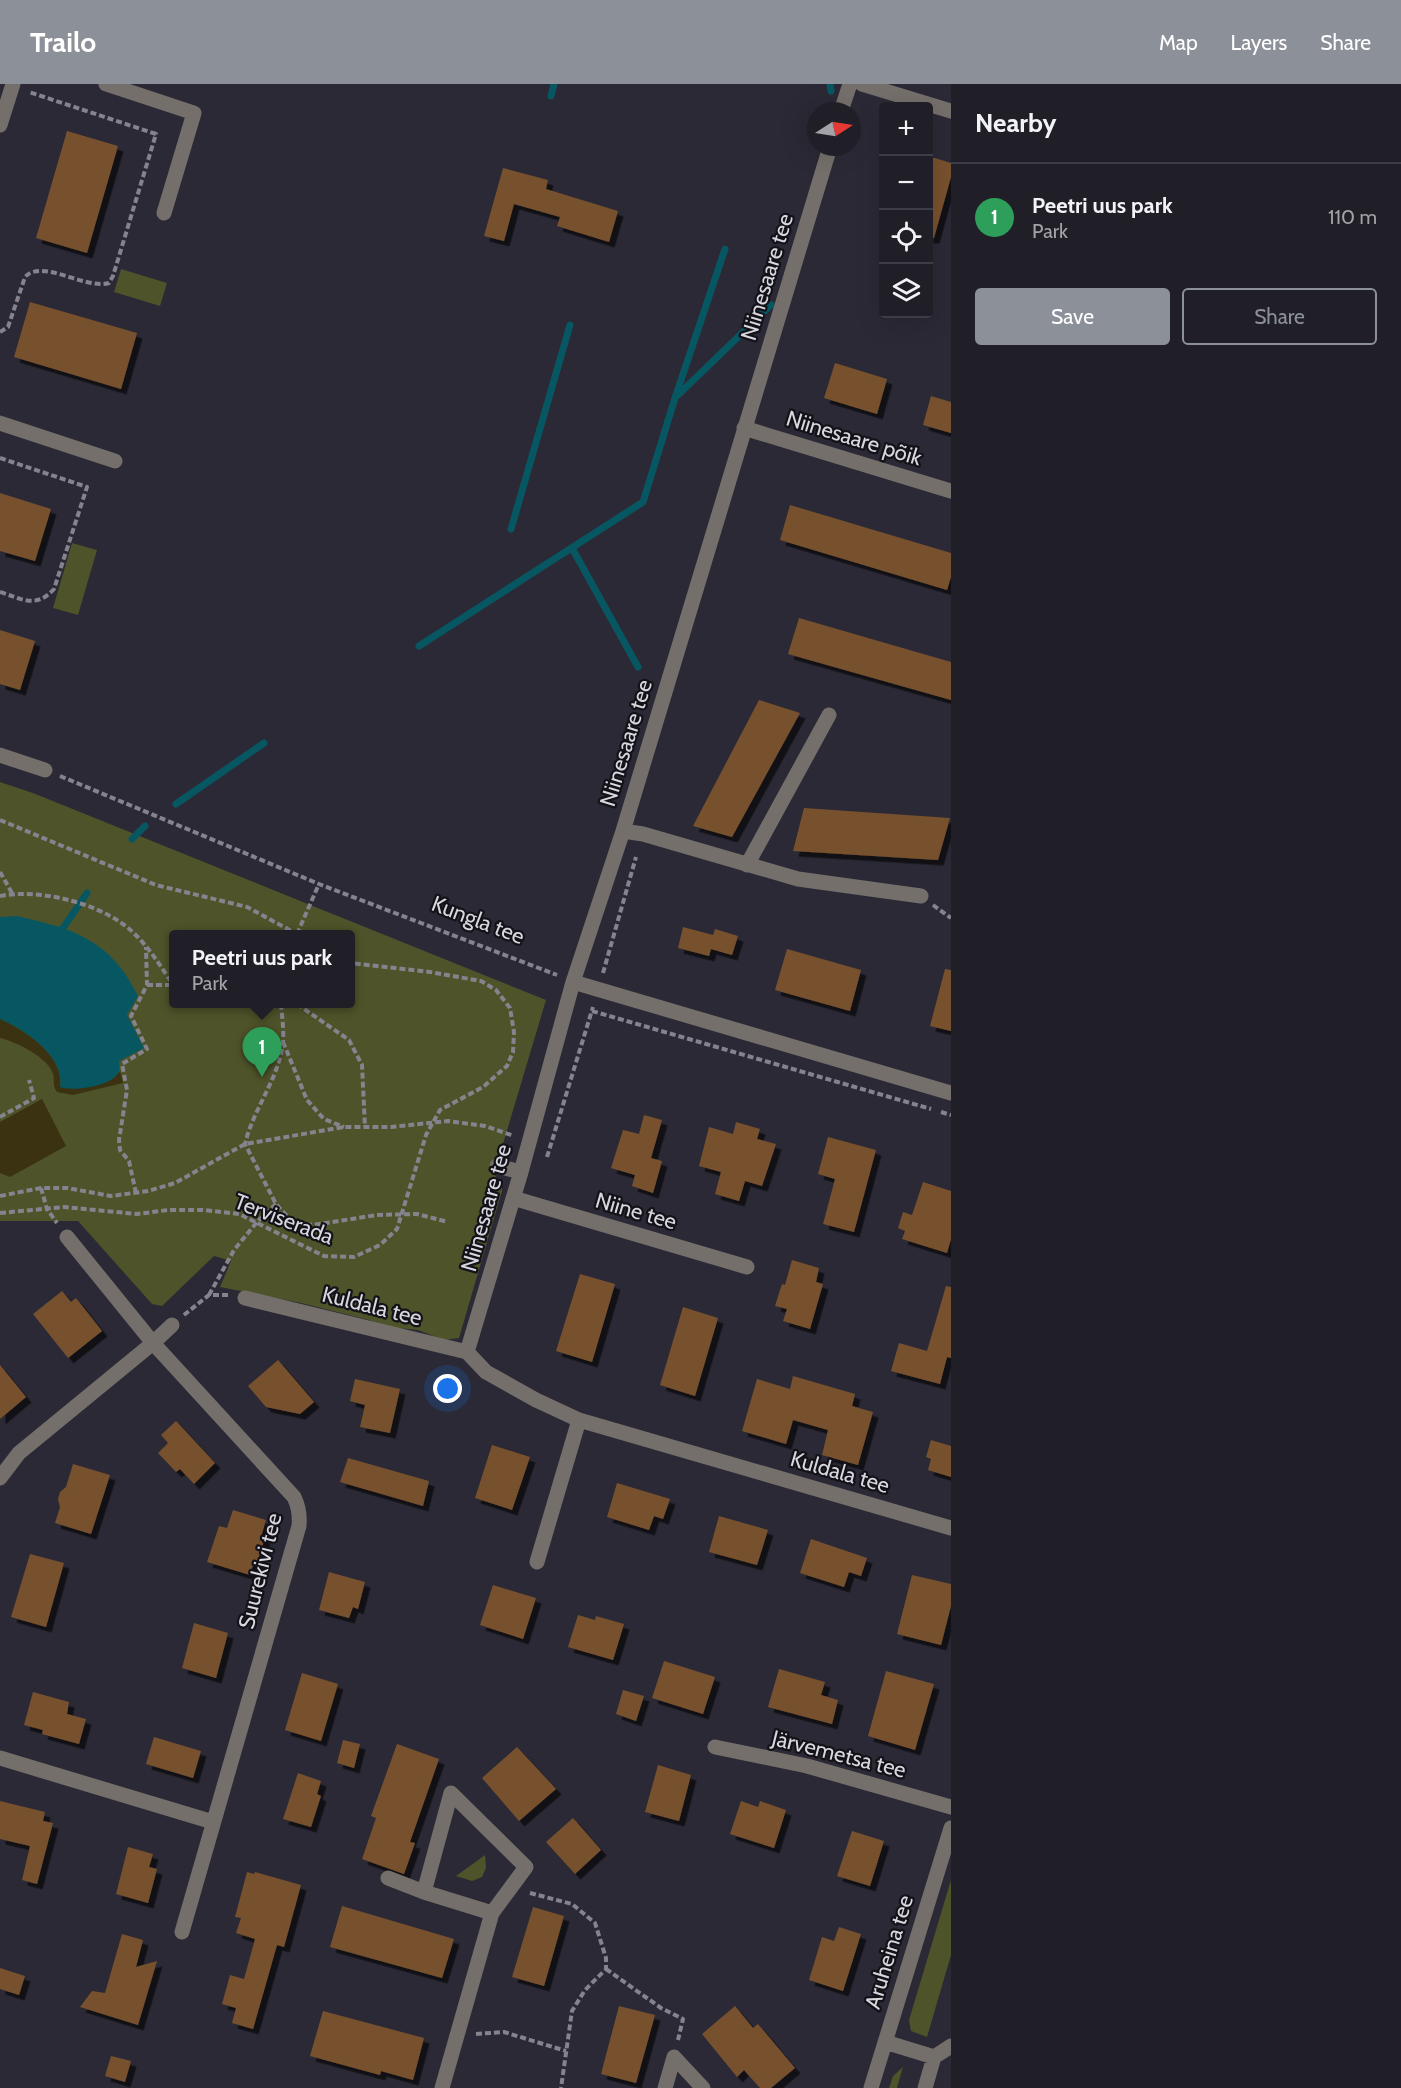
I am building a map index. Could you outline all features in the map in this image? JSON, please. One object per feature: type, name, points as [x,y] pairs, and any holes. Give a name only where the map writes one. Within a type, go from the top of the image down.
[{"type":"street","points":[[106,84],[194,113],[164,213]]},
{"type":"street","points":[[844,102],[850,84]]},
{"type":"street","points":[[862,84],[951,111]]},
{"type":"street","points":[[0,125],[20,88]]},
{"type":"street","name":"Niinesaare tee","points":[[467,1352],[521,1172],[573,982],[623,831],[827,156]]},
{"type":"street","points":[[0,423],[115,460]]},
{"type":"street","name":"Niinesaare põik","points":[[744,428],[951,491]]},
{"type":"street","points":[[747,865],[829,715]]},
{"type":"street","points":[[0,755],[45,770]]},
{"type":"street","points":[[623,831],[643,834],[798,879],[921,896]]},
{"type":"street","points":[[573,982],[951,1093]]},
{"type":"street","points":[[497,1166],[521,1172]]},
{"type":"street","name":"Niine tee","points":[[513,1198],[747,1267]]},
{"type":"street","name":"Suurekivi tee","points":[[67,1237],[153,1342],[294,1497],[300,1515],[299,1526],[182,1932]]},
{"type":"street","name":"Kuldala tee","points":[[245,1298],[467,1352],[486,1372],[536,1400],[579,1420],[951,1528]]},
{"type":"street","points":[[0,1478],[19,1453],[172,1324]]},
{"type":"street","points":[[537,1562],[579,1420]]},
{"type":"street","name":"Järvemetsa tee","points":[[714,1747],[807,1766],[951,1807]]},
{"type":"street","points":[[0,1758],[213,1822]]},
{"type":"street","points":[[424,1892],[451,1793],[525,1867],[492,1913],[442,2088]]},
{"type":"street","name":"Aruheina tee","points":[[871,2088],[951,1828]]},
{"type":"street","points":[[388,1878],[492,1913]]},
{"type":"street","points":[[885,2042],[934,2057]]},
{"type":"street","points":[[925,2088],[934,2057],[951,2046]]},
{"type":"street","points":[[665,2088],[674,2056]]},
{"type":"street","points":[[674,2056],[703,2088]]},
{"type":"path","points":[[0,332],[8,327],[28,273],[45,271],[97,286],[108,284],[113,276],[156,134],[20,88]]},
{"type":"path","points":[[0,458],[87,487],[54,589],[47,596],[30,602],[0,592]]},
{"type":"path","name":"Kungla tee","points":[[45,770],[319,884],[573,982]]},
{"type":"path","points":[[0,820],[156,885],[247,908],[289,930]]},
{"type":"path","points":[[546,1159],[643,834]]},
{"type":"path","points":[[0,872],[12,893]]},
{"type":"path","points":[[299,930],[319,884]]},
{"type":"path","points":[[0,896],[12,893],[50,895],[93,909],[121,922],[146,947],[169,979]]},
{"type":"path","points":[[136,1192],[129,1161],[120,1150],[119,1140],[127,1090],[122,1064],[147,1049],[131,1016],[147,985],[146,947]]},
{"type":"path","name":"Terviserada","points":[[0,1213],[64,1207],[137,1214],[168,1210],[203,1210],[238,1214],[324,1257],[354,1257],[380,1245],[397,1229],[426,1135],[440,1110],[483,1087],[507,1066],[513,1052],[514,1032],[510,1008],[496,990],[481,981],[430,972],[355,963]]},
{"type":"path","points":[[147,985],[169,985]]},
{"type":"path","points":[[281,1008],[283,1042],[272,1081],[250,1125],[245,1144],[276,1204],[286,1215],[299,1223],[313,1226],[377,1215],[402,1214],[417,1214],[448,1222]]},
{"type":"path","points":[[303,1008],[349,1040],[362,1065],[365,1127]]},
{"type":"path","points":[[592,1011],[951,1115]]},
{"type":"path","points":[[283,1042],[307,1100],[324,1119],[344,1127]]},
{"type":"path","points":[[0,1117],[34,1098],[29,1080]]},
{"type":"path","points":[[0,1196],[41,1188],[67,1188],[111,1196],[136,1192],[175,1183],[245,1144],[344,1127],[448,1121],[485,1126],[549,1148]]},
{"type":"path","points":[[41,1188],[47,1209],[67,1237]]},
{"type":"path","points":[[172,1324],[208,1295],[234,1250],[257,1222],[276,1204]]},
{"type":"path","points":[[208,1295],[224,1294],[245,1298]]},
{"type":"path","points":[[513,1884],[532,1894],[572,1904],[595,1923],[606,1958],[606,1969],[585,1990],[572,2011],[561,2088]]},
{"type":"path","points":[[606,1969],[661,2008],[683,2019],[674,2056]]},
{"type":"path","points":[[457,2035],[504,2032],[566,2051]]},
{"type":"green space","points":[[121,269],[167,283],[160,306],[114,292]]},
{"type":"green space","points":[[72,543],[97,550],[78,615],[53,608]]},
{"type":"green space","points":[[0,782],[33,793],[546,1000],[494,1174],[502,1184],[502,1191],[459,1338],[444,1340],[418,1330],[387,1327],[369,1320],[301,1303],[220,1287],[231,1261],[214,1256],[162,1306],[152,1304],[78,1221],[0,1221]]},
{"type":"green space","points":[[485,1855],[486,1868],[482,1877],[472,1881],[456,1876]]},
{"type":"green space","points":[[951,1880],[951,1955],[927,2037],[911,2031],[909,2020]]},
{"type":"green space","points":[[903,2067],[897,2088],[889,2088],[893,2076]]},
{"type":"sand","points":[[0,1019],[31,1037],[50,1055],[57,1065],[60,1087],[114,1078],[120,1071],[123,1083],[73,1095],[57,1092],[53,1074],[45,1062],[22,1046],[0,1038]]},
{"type":"sand","points":[[42,1099],[66,1146],[10,1177],[0,1173],[0,1122]]},
{"type":"water","points":[[17,916],[56,926],[89,940],[116,962],[138,996],[127,1015],[144,1048],[119,1061],[119,1071],[110,1081],[83,1088],[60,1087],[57,1065],[50,1055],[31,1037],[0,1019],[0,917]]},
{"type":"building","points":[[67,131],[118,146],[87,253],[36,238]]},
{"type":"building","points":[[933,158],[951,163],[951,177],[934,238]]},
{"type":"building","points":[[503,168],[548,180],[546,189],[618,211],[609,242],[557,226],[560,217],[514,204],[504,241],[484,236]]},
{"type":"building","points":[[30,302],[137,333],[121,389],[14,357]]},
{"type":"building","points":[[835,363],[887,379],[877,414],[824,398]]},
{"type":"building","points":[[931,396],[951,402],[951,433],[923,425]]},
{"type":"building","points":[[0,493],[51,509],[35,561],[0,551]]},
{"type":"building","points":[[790,505],[951,553],[951,577],[947,590],[780,540]]},
{"type":"building","points":[[799,618],[951,662],[951,700],[788,654]]},
{"type":"building","points":[[0,630],[35,641],[20,690],[0,684]]},
{"type":"building","points":[[759,700],[800,713],[732,837],[693,826]]},
{"type":"building","points":[[804,808],[950,818],[938,860],[793,851]]},
{"type":"building","points":[[683,927],[713,935],[715,929],[738,936],[732,955],[711,949],[709,956],[678,948]]},
{"type":"building","points":[[787,949],[861,970],[850,1011],[775,990]]},
{"type":"building","points":[[945,969],[951,970],[951,1031],[930,1026]]},
{"type":"building","points":[[644,1115],[662,1120],[651,1158],[662,1161],[653,1193],[632,1186],[635,1175],[611,1168],[623,1130],[639,1134]]},
{"type":"building","points":[[736,1122],[760,1129],[757,1139],[776,1144],[762,1186],[745,1181],[739,1201],[715,1194],[721,1172],[699,1166],[709,1127],[733,1134]]},
{"type":"building","points":[[828,1137],[876,1150],[854,1232],[823,1224],[835,1179],[818,1174]]},
{"type":"building","points":[[923,1182],[951,1191],[951,1239],[947,1253],[902,1239],[905,1231],[898,1228],[903,1212],[912,1215]]},
{"type":"building","points":[[792,1260],[819,1268],[816,1282],[823,1284],[810,1329],[783,1321],[787,1309],[775,1306],[782,1284],[785,1285]]},
{"type":"building","points":[[580,1274],[615,1284],[592,1362],[556,1351]]},
{"type":"building","points":[[946,1286],[951,1287],[951,1358],[947,1357],[940,1384],[891,1371],[899,1343],[927,1351]]},
{"type":"building","points":[[62,1291],[71,1302],[76,1298],[102,1331],[68,1358],[33,1314]]},
{"type":"building","points":[[683,1307],[718,1318],[695,1396],[660,1385]]},
{"type":"building","points":[[278,1360],[314,1402],[300,1414],[266,1407],[248,1386]]},
{"type":"building","points":[[0,1365],[26,1397],[0,1419]]},
{"type":"building","points":[[793,1376],[855,1394],[852,1406],[873,1412],[858,1465],[822,1455],[828,1430],[793,1420],[786,1444],[742,1431],[757,1379],[790,1389]]},
{"type":"building","points":[[355,1379],[400,1389],[390,1433],[360,1427],[365,1405],[350,1401]]},
{"type":"building","points":[[176,1421],[215,1463],[194,1484],[180,1469],[176,1472],[158,1453],[168,1443],[161,1435]]},
{"type":"building","points":[[931,1440],[951,1446],[951,1477],[928,1470],[931,1459],[926,1457]]},
{"type":"building","points":[[492,1445],[530,1457],[512,1510],[475,1498]]},
{"type":"building","points":[[348,1458],[429,1481],[423,1506],[340,1482]]},
{"type":"building","points":[[73,1464],[110,1475],[91,1534],[55,1523],[60,1507],[58,1499],[60,1492],[66,1487]]},
{"type":"building","points":[[617,1483],[670,1499],[663,1519],[654,1516],[649,1530],[607,1517]]},
{"type":"building","points":[[233,1510],[266,1520],[261,1537],[265,1538],[256,1566],[253,1565],[250,1575],[207,1562],[219,1526],[227,1528]]},
{"type":"building","points":[[719,1516],[768,1530],[757,1565],[709,1552]]},
{"type":"building","points":[[811,1539],[867,1558],[861,1576],[849,1572],[844,1587],[800,1573]]},
{"type":"building","points":[[30,1554],[64,1563],[46,1627],[11,1617]]},
{"type":"building","points":[[329,1572],[365,1582],[358,1609],[353,1607],[349,1618],[319,1610]]},
{"type":"building","points":[[912,1575],[951,1584],[951,1606],[941,1645],[897,1634]]},
{"type":"building","points":[[493,1585],[536,1598],[523,1639],[480,1625]]},
{"type":"building","points":[[578,1615],[595,1620],[596,1616],[624,1624],[613,1660],[568,1647]]},
{"type":"building","points":[[194,1623],[228,1633],[216,1678],[182,1668]]},
{"type":"building","points":[[664,1661],[715,1677],[703,1714],[652,1698]]},
{"type":"building","points":[[779,1669],[825,1682],[821,1695],[838,1700],[832,1724],[768,1707]]},
{"type":"building","points":[[886,1671],[934,1684],[915,1750],[868,1736]]},
{"type":"building","points":[[302,1673],[338,1684],[321,1741],[285,1730]]},
{"type":"building","points":[[623,1690],[644,1696],[636,1721],[616,1714]]},
{"type":"building","points":[[33,1692],[69,1702],[67,1714],[86,1719],[79,1744],[42,1734],[43,1730],[24,1725]]},
{"type":"building","points":[[154,1737],[201,1751],[193,1778],[146,1764]]},
{"type":"building","points":[[343,1740],[360,1744],[354,1768],[337,1763]]},
{"type":"building","points":[[397,1744],[439,1759],[410,1842],[415,1843],[404,1874],[362,1859],[376,1818],[371,1816]]},
{"type":"building","points":[[517,1747],[556,1789],[519,1821],[482,1778]]},
{"type":"building","points":[[658,1765],[691,1775],[679,1821],[645,1812]]},
{"type":"building","points":[[298,1773],[321,1781],[317,1794],[321,1796],[311,1827],[283,1819]]},
{"type":"building","points":[[0,1801],[45,1812],[43,1821],[53,1823],[37,1884],[22,1880],[30,1846],[0,1839]]},
{"type":"building","points":[[741,1801],[758,1807],[760,1801],[786,1810],[774,1848],[730,1834]]},
{"type":"building","points":[[573,1818],[601,1850],[575,1874],[546,1842]]},
{"type":"building","points":[[852,1831],[884,1841],[870,1886],[837,1876]]},
{"type":"building","points":[[128,1847],[153,1854],[149,1867],[157,1869],[148,1903],[116,1894]]},
{"type":"building","points":[[247,1872],[254,1874],[255,1872],[301,1885],[284,1947],[277,1945],[253,2029],[232,2023],[236,2008],[222,2004],[230,1975],[244,1979],[255,1939],[236,1933],[241,1918],[235,1917]]},
{"type":"building","points":[[342,1906],[454,1939],[442,1978],[330,1947]]},
{"type":"building","points":[[533,1907],[564,1916],[544,1986],[512,1977]]},
{"type":"building","points":[[839,1927],[861,1934],[843,1991],[809,1980],[822,1937],[834,1941]]},
{"type":"building","points":[[122,1934],[143,1940],[136,1967],[157,1961],[138,2025],[80,2007],[92,1991],[105,1993]]},
{"type":"building","points":[[0,1968],[25,1976],[19,1995],[0,1989]]},
{"type":"building","points":[[619,2006],[655,2015],[636,2083],[601,2074]]},
{"type":"building","points":[[735,2006],[753,2028],[758,2024],[795,2068],[771,2088],[760,2088],[744,2070],[737,2077],[702,2034]]},
{"type":"building","points":[[323,2011],[424,2038],[413,2080],[381,2071],[380,2075],[310,2056]]},
{"type":"building","points":[[111,2056],[131,2061],[125,2082],[105,2076]]},
{"type":"waterway","points":[[551,96],[554,84]]},
{"type":"waterway","points":[[830,84],[831,91]]},
{"type":"waterway","points":[[419,646],[643,502],[725,249]]},
{"type":"waterway","points":[[678,395],[771,305]]},
{"type":"waterway","points":[[511,529],[570,325]]},
{"type":"waterway","points":[[572,548],[638,667]]},
{"type":"waterway","points":[[176,804],[264,743]]},
{"type":"waterway","points":[[132,839],[145,826]]},
{"type":"waterway","points":[[63,928],[87,893]]},
{"type":"place","name":"Peetri uus park","points":[[262,1077]]}]
